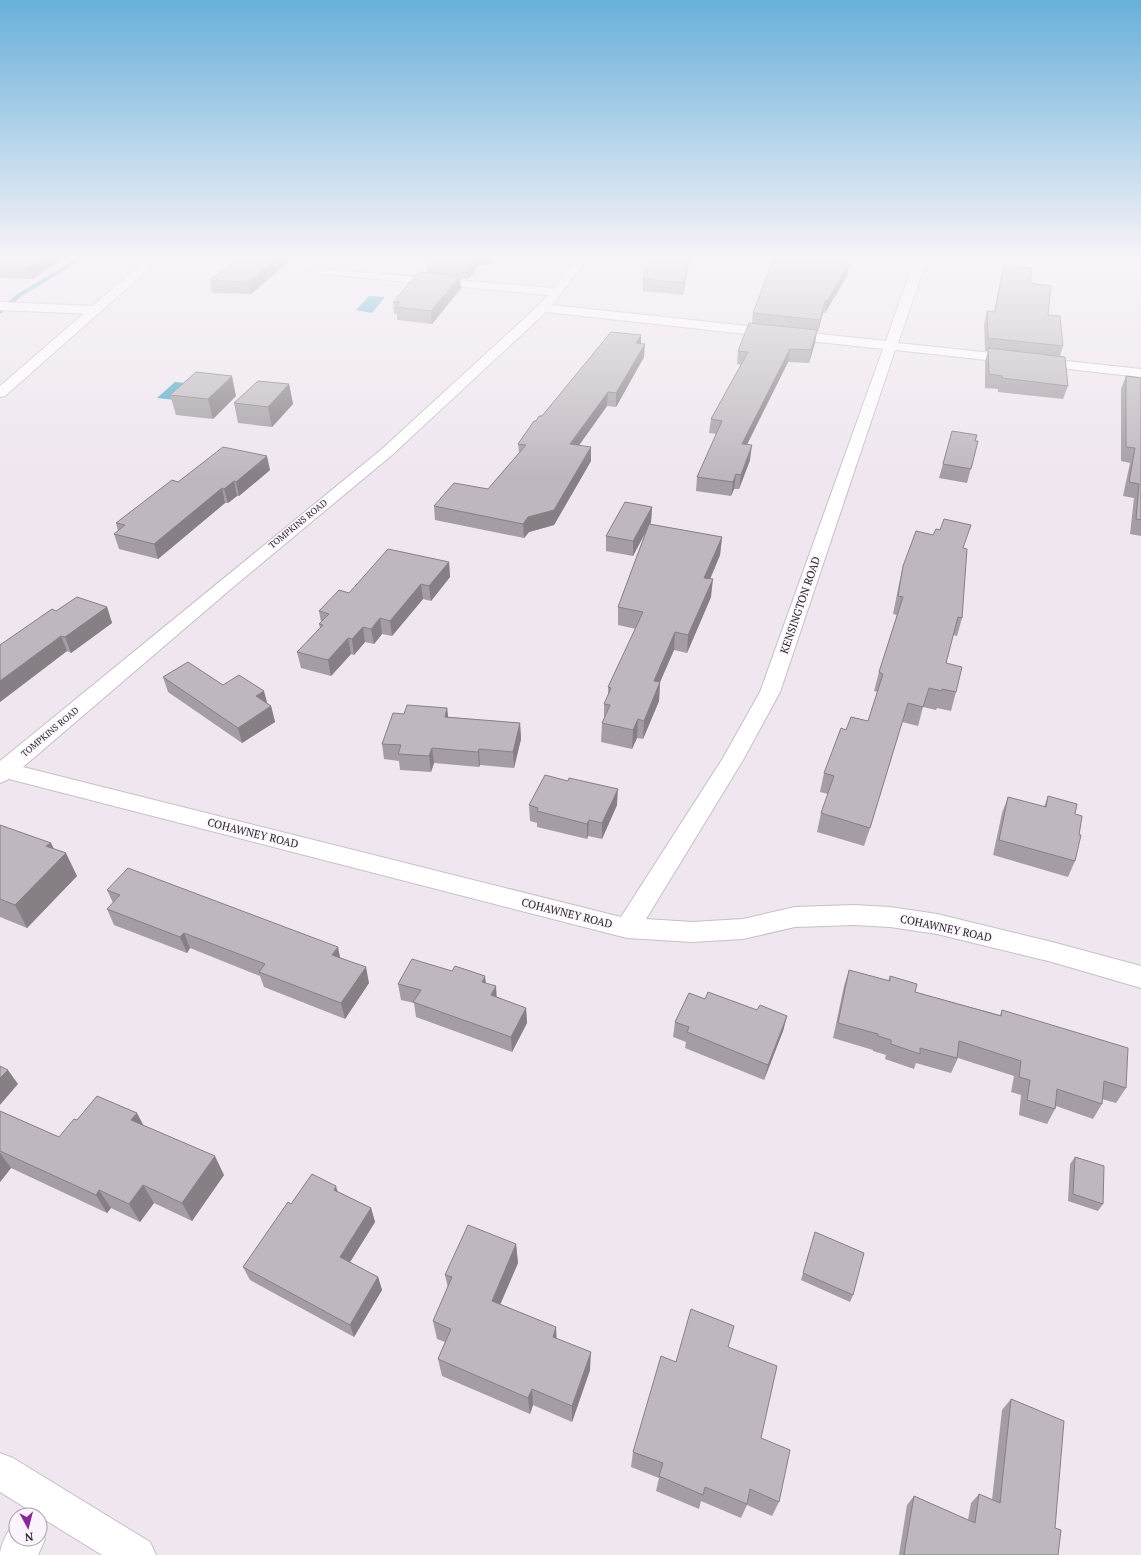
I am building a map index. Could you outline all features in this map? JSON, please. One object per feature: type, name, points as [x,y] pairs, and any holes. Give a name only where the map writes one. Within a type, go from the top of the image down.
[{"type":"street","points":[[0,393],[71,331]]},
{"type":"street","name":"TOMPKINS ROAD","points":[[2,771],[387,452],[519,331]]},
{"type":"street","points":[[756,331],[1141,372]]},
{"type":"street","name":"KENSINGTON ROAD","points":[[627,928],[732,760],[770,692],[897,331]]},
{"type":"street","name":"COHAWNEY ROAD","points":[[2,771],[627,928],[692,932],[743,929],[795,917],[854,915],[890,917],[937,924],[1052,952],[1141,977]]},
{"type":"street","points":[[0,1471],[43,1507]]},
{"type":"street","points":[[48,1510],[137,1555]]},
{"type":"water","points":[[175,382],[194,384],[176,400],[157,398]]},
{"type":"building","points":[[746,331],[817,331],[811,350],[790,349],[742,444],[752,445],[741,475],[736,474],[733,482],[697,477],[722,421],[711,419],[748,352],[738,351]]},
{"type":"building","points":[[988,331],[1061,331],[1063,346],[988,338]]},
{"type":"building","points":[[611,332],[641,335],[636,343],[645,344],[616,393],[608,392],[570,444],[591,447],[554,510],[528,517],[523,524],[434,506],[454,483],[488,489],[526,445],[518,444],[534,421],[536,421],[539,416],[542,416]]},
{"type":"building","points":[[988,348],[1065,357],[1068,386],[1002,378],[1002,376],[989,374]]},
{"type":"building","points":[[196,372],[232,376],[208,399],[170,395]]},
{"type":"building","points":[[1126,376],[1141,378],[1141,520],[1136,519],[1139,484],[1129,482],[1135,448],[1126,447]]},
{"type":"building","points":[[258,381],[289,384],[268,407],[234,403]]},
{"type":"building","points":[[952,431],[977,435],[975,441],[978,441],[971,469],[943,464]]},
{"type":"building","points":[[223,447],[267,456],[236,482],[234,481],[224,489],[222,488],[154,544],[114,534],[125,525],[116,523],[172,480],[178,482]]},
{"type":"building","points":[[625,502],[652,507],[633,541],[606,536]]},
{"type":"building","points":[[944,519],[971,525],[963,548],[967,549],[962,618],[958,617],[946,663],[962,667],[956,692],[929,688],[923,707],[908,703],[870,828],[821,813],[834,776],[824,773],[841,728],[846,730],[851,717],[868,721],[883,674],[879,672],[903,597],[898,596],[903,566],[916,531],[933,535],[936,529],[940,530]]},
{"type":"building","points":[[649,524],[722,537],[704,578],[713,579],[688,635],[675,632],[654,681],[660,682],[644,721],[638,719],[633,730],[602,723],[610,705],[604,704],[611,688],[608,687],[643,612],[618,607]]},
{"type":"building","points":[[388,549],[449,562],[429,586],[421,584],[390,621],[380,618],[371,629],[363,627],[352,639],[348,638],[328,660],[297,652],[323,625],[319,624],[329,614],[319,611],[339,590],[349,593]]},
{"type":"building","points":[[77,597],[107,607],[65,637],[61,636],[0,681],[0,645],[52,609],[56,611]]},
{"type":"building","points":[[188,662],[223,685],[239,675],[264,691],[256,696],[271,706],[238,728],[163,677]]},
{"type":"building","points":[[407,705],[447,708],[445,717],[520,723],[513,752],[479,749],[478,752],[432,748],[429,756],[398,754],[401,745],[382,744],[393,713],[404,714]]},
{"type":"building","points":[[545,775],[568,781],[569,778],[618,789],[602,823],[589,820],[587,824],[537,811],[538,808],[529,805]]},
{"type":"building","points":[[1048,796],[1077,804],[1075,814],[1082,816],[1079,835],[1081,835],[1075,861],[999,840],[1008,797],[1046,807]]},
{"type":"building","points":[[0,825],[51,843],[46,846],[66,853],[15,905],[0,899]]},
{"type":"building","points":[[128,868],[338,947],[332,955],[366,967],[341,1003],[259,972],[265,964],[184,933],[180,937],[107,909],[120,895],[107,890]]},
{"type":"building","points":[[412,959],[452,971],[455,966],[485,976],[482,982],[496,986],[491,995],[526,1008],[511,1037],[413,1002],[421,990],[398,984]]},
{"type":"building","points":[[849,970],[890,981],[890,976],[917,984],[915,992],[1001,1016],[1002,1010],[1128,1048],[1126,1088],[1104,1081],[1102,1104],[1057,1089],[1055,1109],[1027,1100],[1030,1080],[1019,1077],[1021,1061],[959,1041],[957,1058],[920,1048],[920,1054],[891,1044],[891,1040],[878,1036],[878,1034],[838,1023]]},
{"type":"building","points":[[708,992],[757,1010],[760,1005],[787,1016],[768,1065],[687,1032],[689,1027],[675,1022],[689,993],[705,999]]},
{"type":"building","points":[[0,1066],[8,1070],[0,1078]]},
{"type":"building","points":[[97,1096],[137,1113],[131,1120],[215,1156],[182,1203],[143,1185],[129,1204],[99,1190],[96,1195],[0,1151],[0,1111],[59,1137],[74,1119],[77,1120]]},
{"type":"building","points":[[1075,1157],[1104,1166],[1103,1204],[1073,1194]]},
{"type":"building","points":[[312,1174],[336,1186],[334,1190],[371,1208],[340,1257],[378,1277],[350,1325],[243,1267],[288,1202],[291,1204]]},
{"type":"building","points":[[468,1225],[516,1244],[492,1301],[556,1327],[553,1337],[591,1352],[572,1406],[532,1389],[528,1398],[438,1359],[451,1329],[433,1321],[452,1277],[445,1275]]},
{"type":"building","points":[[815,1232],[864,1253],[853,1295],[803,1273]]},
{"type":"building","points":[[691,1309],[734,1326],[728,1347],[777,1366],[761,1438],[790,1450],[779,1502],[750,1489],[747,1504],[705,1487],[703,1495],[659,1476],[663,1463],[633,1452],[661,1356],[676,1362]]},
{"type":"building","points":[[1011,1399],[1064,1421],[1055,1528],[1061,1530],[1058,1555],[904,1555],[914,1496],[975,1523],[979,1494],[1000,1503]]}]
